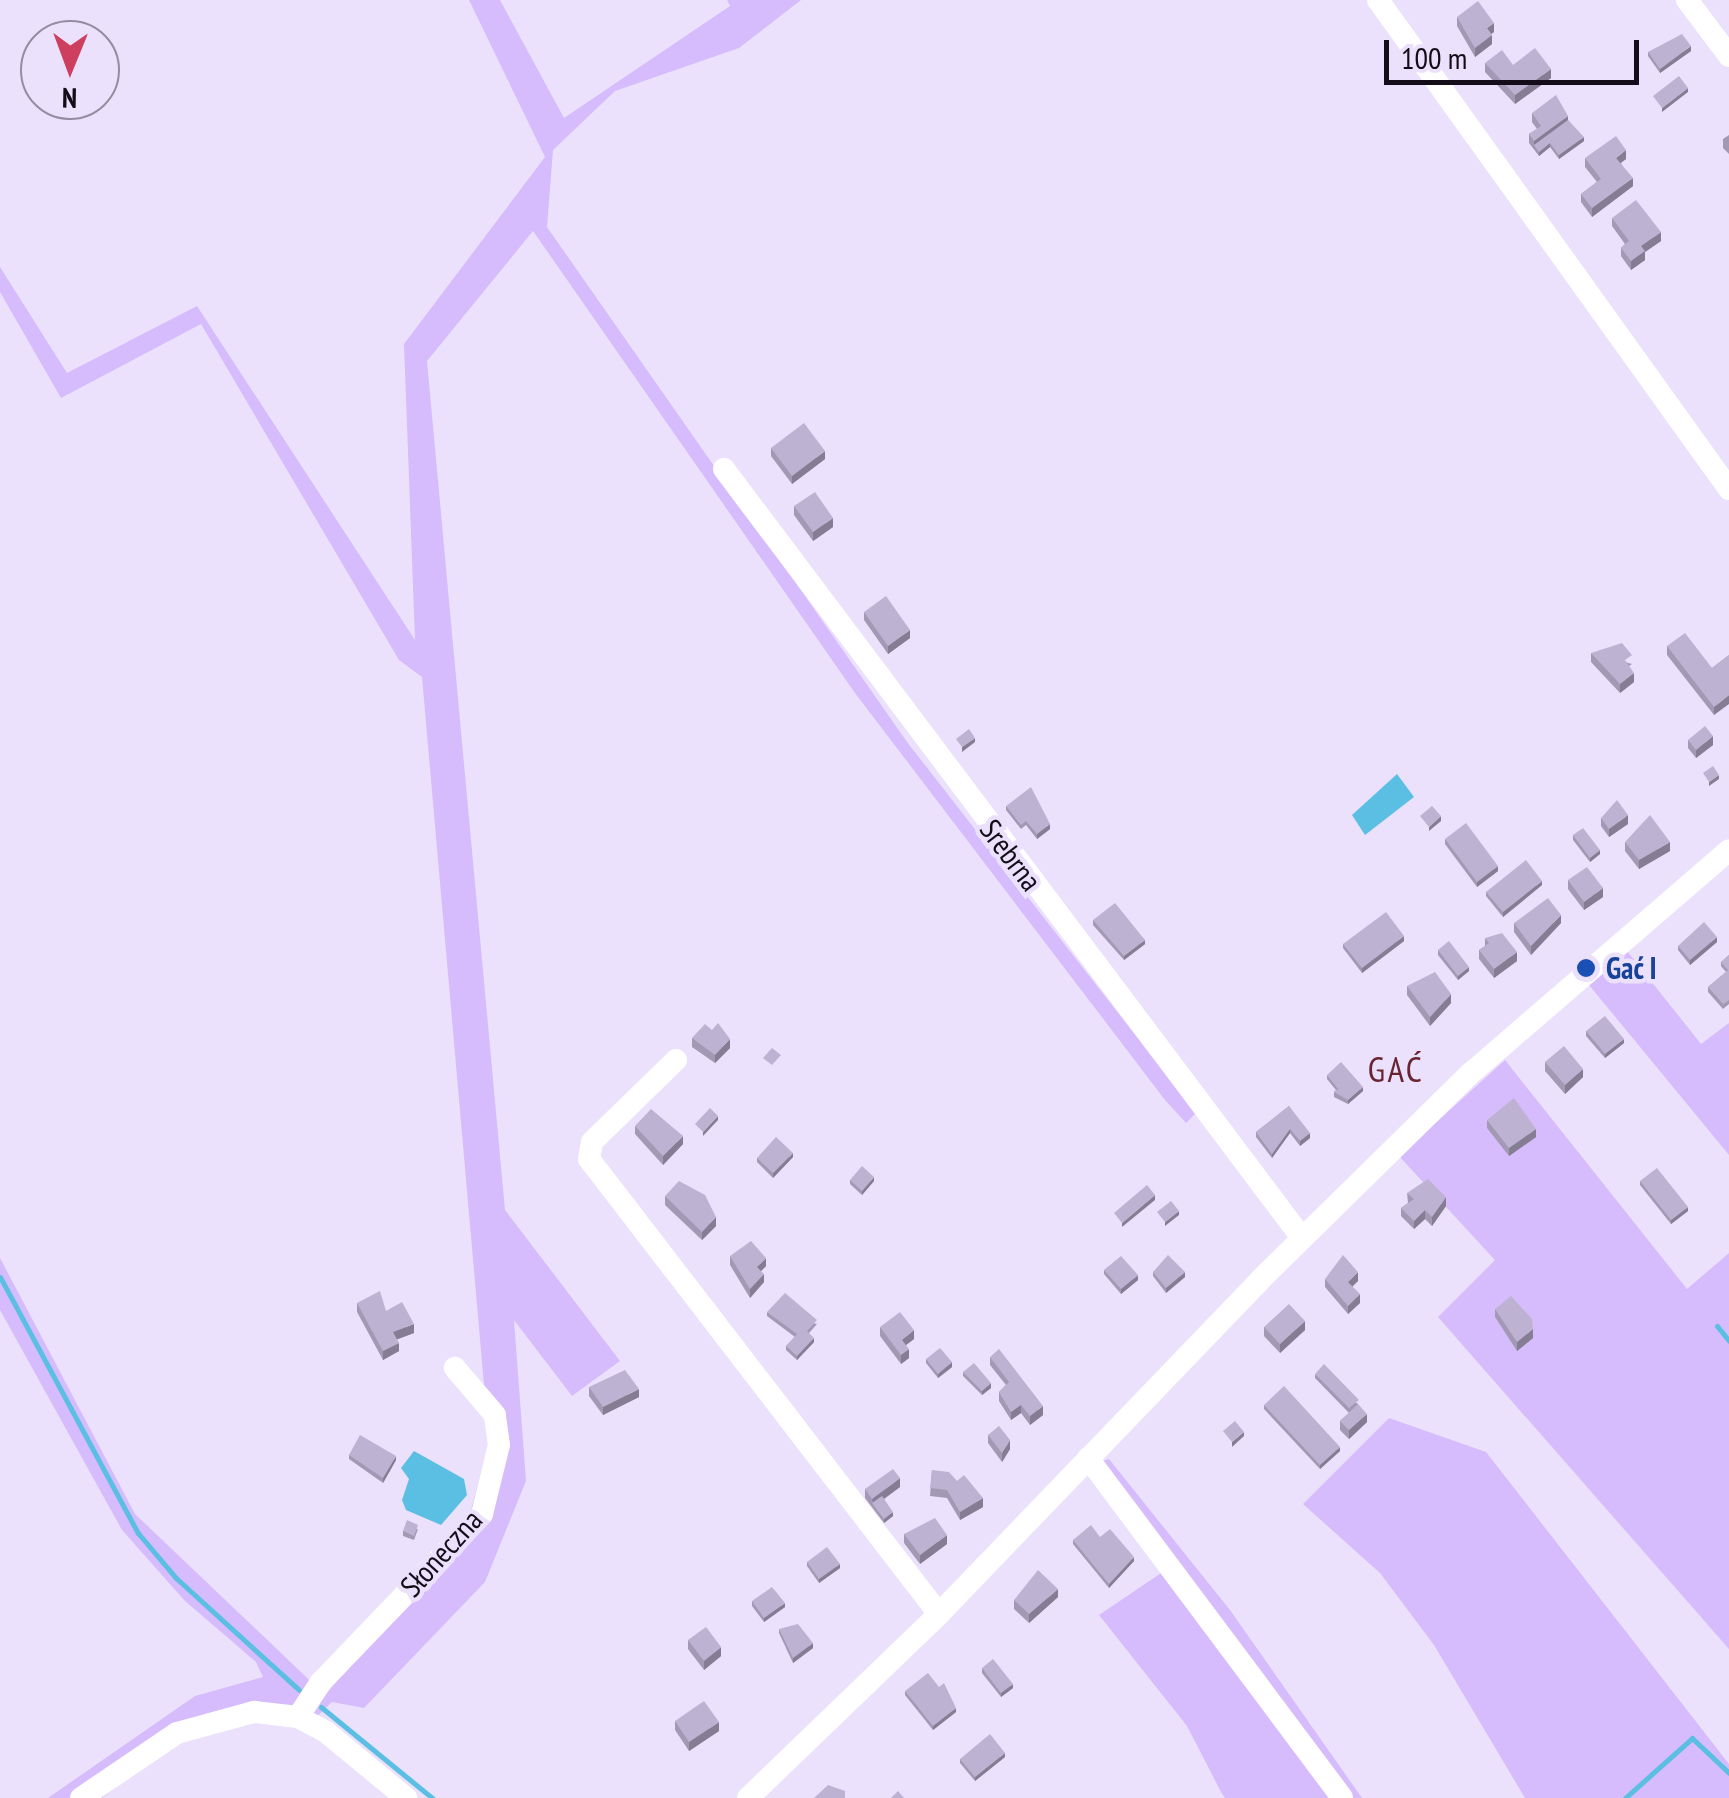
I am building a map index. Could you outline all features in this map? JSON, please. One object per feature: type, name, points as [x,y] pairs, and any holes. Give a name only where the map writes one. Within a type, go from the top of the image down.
[{"type":"street","points":[[1378,0],[1729,489]]},
{"type":"street","points":[[1687,0],[1729,56]]},
{"type":"street","name":"Srebrna","points":[[724,468],[869,670],[1302,1238]]},
{"type":"street","points":[[748,1798],[939,1614],[1302,1238],[1586,968],[1729,850]]},
{"type":"street","points":[[676,1060],[592,1142],[589,1159],[939,1614]]},
{"type":"street","name":"Słoneczna","points":[[298,1718],[321,1682],[482,1514],[500,1445],[494,1414],[455,1368]]},
{"type":"street","points":[[1088,1458],[1342,1798]]},
{"type":"street","points":[[81,1798],[206,1720],[254,1712],[298,1718],[359,1754],[406,1798]]},
{"type":"shaded area","points":[[469,0],[500,0],[564,118],[730,6],[727,0],[801,0],[739,48],[615,91],[553,150],[547,227],[907,742],[1196,1113],[1186,1123],[1165,1100],[855,693],[533,231],[427,361],[505,1210],[620,1361],[572,1396],[514,1320],[526,1481],[485,1582],[364,1708],[332,1702],[307,1726],[283,1714],[170,1746],[102,1798],[48,1798],[195,1696],[263,1677],[256,1662],[185,1601],[122,1530],[0,1310],[0,1258],[135,1514],[325,1695],[466,1529],[489,1442],[422,677],[399,660],[201,324],[61,398],[0,292],[0,267],[67,373],[197,306],[415,640],[404,344],[545,157]]},
{"type":"shaded area","points":[[1627,951],[1701,1044],[1729,1023],[1729,1155],[1589,985]]},
{"type":"shaded area","points":[[1505,1060],[1687,1289],[1729,1253],[1729,1649],[1438,1317],[1495,1260],[1399,1156]]},
{"type":"shaded area","points":[[1389,1418],[1486,1452],[1729,1764],[1729,1798],[1525,1798],[1434,1645],[1380,1573],[1303,1504]]},
{"type":"shaded area","points":[[1109,1459],[1230,1610],[1362,1798],[1225,1798],[1187,1726],[1099,1615],[1176,1563],[1099,1462]]},
{"type":"water","points":[[1397,774],[1414,797],[1365,835],[1352,815]]},
{"type":"water","points":[[414,1451],[464,1479],[467,1495],[441,1525],[406,1510],[402,1500],[409,1479],[401,1468]]},
{"type":"building","points":[[1478,1],[1494,23],[1487,28],[1492,35],[1475,48],[1457,17]]},
{"type":"building","points":[[1682,34],[1691,46],[1660,69],[1648,52]]},
{"type":"building","points":[[1535,48],[1551,69],[1515,95],[1485,63],[1502,50],[1513,65]]},
{"type":"building","points":[[1679,76],[1688,88],[1662,108],[1653,96]]},
{"type":"building","points":[[1556,95],[1568,116],[1534,141],[1529,134],[1541,126],[1532,113]]},
{"type":"building","points":[[1568,120],[1584,137],[1559,155],[1550,143],[1539,152],[1534,145]]},
{"type":"building","points":[[1616,136],[1626,150],[1616,158],[1633,178],[1592,208],[1581,194],[1601,179],[1585,158]]},
{"type":"building","points":[[1636,200],[1661,232],[1641,246],[1645,251],[1631,261],[1621,248],[1629,241],[1612,218]]},
{"type":"building","points":[[804,423],[825,451],[792,476],[771,448]]},
{"type":"building","points":[[815,492],[833,518],[813,532],[794,506]]},
{"type":"building","points":[[886,596],[910,630],[888,646],[864,612]]},
{"type":"building","points":[[1685,633],[1712,668],[1729,655],[1729,695],[1714,707],[1667,646]]},
{"type":"building","points":[[1622,643],[1632,655],[1625,660],[1634,673],[1620,684],[1591,653]]},
{"type":"building","points":[[1705,726],[1713,736],[1696,750],[1688,740]]},
{"type":"building","points":[[969,729],[975,738],[962,747],[956,739]]},
{"type":"building","points":[[1713,766],[1719,775],[1709,782],[1703,773]]},
{"type":"building","points":[[1031,787],[1050,824],[1037,834],[1026,821],[1021,825],[1006,806]]},
{"type":"building","points":[[1617,800],[1628,815],[1609,829],[1601,818]]},
{"type":"building","points":[[1432,806],[1441,816],[1429,827],[1420,816]]},
{"type":"building","points":[[1650,815],[1670,842],[1639,860],[1625,842]]},
{"type":"building","points":[[1466,823],[1498,866],[1477,882],[1445,839]]},
{"type":"building","points":[[1583,828],[1600,850],[1590,858],[1573,835]]},
{"type":"building","points":[[1526,860],[1542,881],[1503,912],[1486,892]]},
{"type":"building","points":[[1587,867],[1603,888],[1584,902],[1568,880]]},
{"type":"building","points":[[1548,898],[1561,915],[1531,946],[1514,923]]},
{"type":"building","points":[[1115,903],[1145,940],[1124,956],[1093,920]]},
{"type":"building","points":[[1386,912],[1404,936],[1362,968],[1343,944]]},
{"type":"building","points":[[1704,922],[1717,937],[1690,960],[1678,946]]},
{"type":"building","points":[[1502,933],[1517,952],[1494,969],[1479,950],[1489,943],[1485,938]]},
{"type":"building","points":[[1449,941],[1469,967],[1458,976],[1438,950]]},
{"type":"building","points":[[1729,955],[1729,1000],[1723,1004],[1708,987],[1728,970],[1721,962]]},
{"type":"building","points":[[1435,972],[1451,994],[1430,1017],[1407,986]]},
{"type":"building","points":[[1605,1016],[1624,1039],[1605,1054],[1586,1031]]},
{"type":"building","points":[[718,1023],[730,1039],[715,1055],[692,1038],[705,1024],[712,1030]]},
{"type":"building","points":[[1564,1046],[1583,1069],[1565,1085],[1545,1062]]},
{"type":"building","points":[[772,1048],[781,1055],[772,1065],[763,1058]]},
{"type":"building","points":[[1341,1062],[1363,1087],[1348,1100],[1334,1092],[1338,1089],[1327,1075]]},
{"type":"building","points":[[1514,1098],[1536,1129],[1509,1148],[1487,1120]]},
{"type":"building","points":[[1289,1106],[1310,1133],[1300,1141],[1290,1129],[1272,1154],[1256,1132]]},
{"type":"building","points":[[710,1108],[718,1116],[703,1132],[695,1124]]},
{"type":"building","points":[[651,1109],[683,1136],[663,1156],[635,1126]]},
{"type":"building","points":[[776,1137],[793,1153],[773,1173],[757,1158]]},
{"type":"building","points":[[862,1166],[874,1177],[862,1191],[850,1180]]},
{"type":"building","points":[[1657,1168],[1688,1207],[1671,1220],[1640,1181]]},
{"type":"building","points":[[1428,1179],[1446,1197],[1432,1217],[1425,1210],[1414,1221],[1401,1208],[1414,1199],[1407,1193]]},
{"type":"building","points":[[679,1181],[705,1195],[716,1217],[702,1232],[665,1196]]},
{"type":"building","points":[[1147,1185],[1155,1195],[1122,1223],[1114,1213]]},
{"type":"building","points":[[1171,1201],[1179,1211],[1165,1222],[1157,1212]]},
{"type":"building","points":[[751,1241],[766,1258],[757,1267],[764,1274],[750,1289],[730,1256]]},
{"type":"building","points":[[1168,1255],[1185,1272],[1166,1288],[1153,1272]]},
{"type":"building","points":[[1343,1255],[1358,1272],[1348,1282],[1360,1294],[1348,1306],[1325,1279]]},
{"type":"building","points":[[1121,1256],[1138,1275],[1121,1289],[1104,1270]]},
{"type":"building","points":[[380,1291],[386,1311],[402,1302],[414,1324],[393,1332],[399,1343],[383,1351],[357,1303]]},
{"type":"building","points":[[785,1293],[817,1320],[807,1331],[814,1338],[797,1356],[786,1346],[797,1334],[767,1312]]},
{"type":"building","points":[[1511,1296],[1532,1319],[1533,1329],[1517,1342],[1495,1309]]},
{"type":"building","points":[[1289,1304],[1305,1321],[1280,1344],[1264,1327]]},
{"type":"building","points":[[900,1312],[914,1330],[902,1340],[909,1349],[901,1355],[880,1327]]},
{"type":"building","points":[[940,1348],[952,1362],[938,1374],[926,1359]]},
{"type":"building","points":[[999,1349],[1043,1406],[1030,1416],[1021,1405],[1011,1412],[999,1392],[1009,1382],[990,1357]]},
{"type":"building","points":[[974,1363],[991,1383],[982,1391],[963,1372]]},
{"type":"building","points":[[1324,1364],[1359,1400],[1349,1408],[1315,1374]]},
{"type":"building","points":[[625,1370],[639,1389],[603,1407],[589,1387]]},
{"type":"building","points":[[1284,1386],[1340,1447],[1320,1465],[1264,1405]]},
{"type":"building","points":[[1358,1404],[1367,1414],[1349,1430],[1340,1421]]},
{"type":"building","points":[[1235,1421],[1244,1432],[1232,1442],[1223,1431]]},
{"type":"building","points":[[999,1426],[1010,1440],[1002,1453],[988,1435]]},
{"type":"building","points":[[360,1435],[396,1456],[383,1478],[349,1455]]},
{"type":"building","points":[[893,1469],[900,1478],[872,1499],[865,1489]]},
{"type":"building","points":[[932,1470],[949,1472],[957,1481],[964,1475],[983,1498],[960,1512],[947,1490],[930,1488]]},
{"type":"building","points":[[882,1496],[893,1512],[884,1519],[872,1503]]},
{"type":"building","points":[[935,1518],[947,1535],[920,1555],[904,1534]]},
{"type":"building","points":[[407,1520],[418,1525],[414,1536],[403,1531]]},
{"type":"building","points":[[1091,1525],[1100,1537],[1110,1529],[1134,1557],[1109,1584],[1073,1540]]},
{"type":"building","points":[[827,1547],[840,1564],[819,1579],[807,1562]]},
{"type":"building","points":[[1038,1570],[1058,1589],[1029,1614],[1014,1600]]},
{"type":"building","points":[[772,1587],[785,1603],[764,1618],[752,1601]]},
{"type":"building","points":[[798,1624],[813,1643],[793,1658],[779,1629]]},
{"type":"building","points":[[706,1627],[721,1647],[704,1661],[688,1640]]},
{"type":"building","points":[[993,1659],[1013,1684],[1001,1693],[982,1668]]},
{"type":"building","points":[[928,1673],[939,1687],[944,1683],[956,1708],[933,1726],[905,1691]]},
{"type":"building","points":[[704,1701],[719,1722],[689,1742],[675,1721]]},
{"type":"building","points":[[990,1734],[1005,1753],[975,1777],[960,1759]]},
{"type":"building","points":[[828,1785],[845,1791],[845,1798],[814,1798]]},
{"type":"waterway","points":[[0,1277],[138,1533],[176,1578],[299,1690]]},
{"type":"waterway","points":[[1717,1326],[1729,1341]]},
{"type":"waterway","points":[[321,1707],[432,1798]]},
{"type":"waterway","points":[[1625,1798],[1692,1738],[1729,1773]]},
{"type":"place","name":"Gać I","points":[[1586,968]]},
{"type":"district","name":"GAĆ","points":[[1396,1069]]}]
